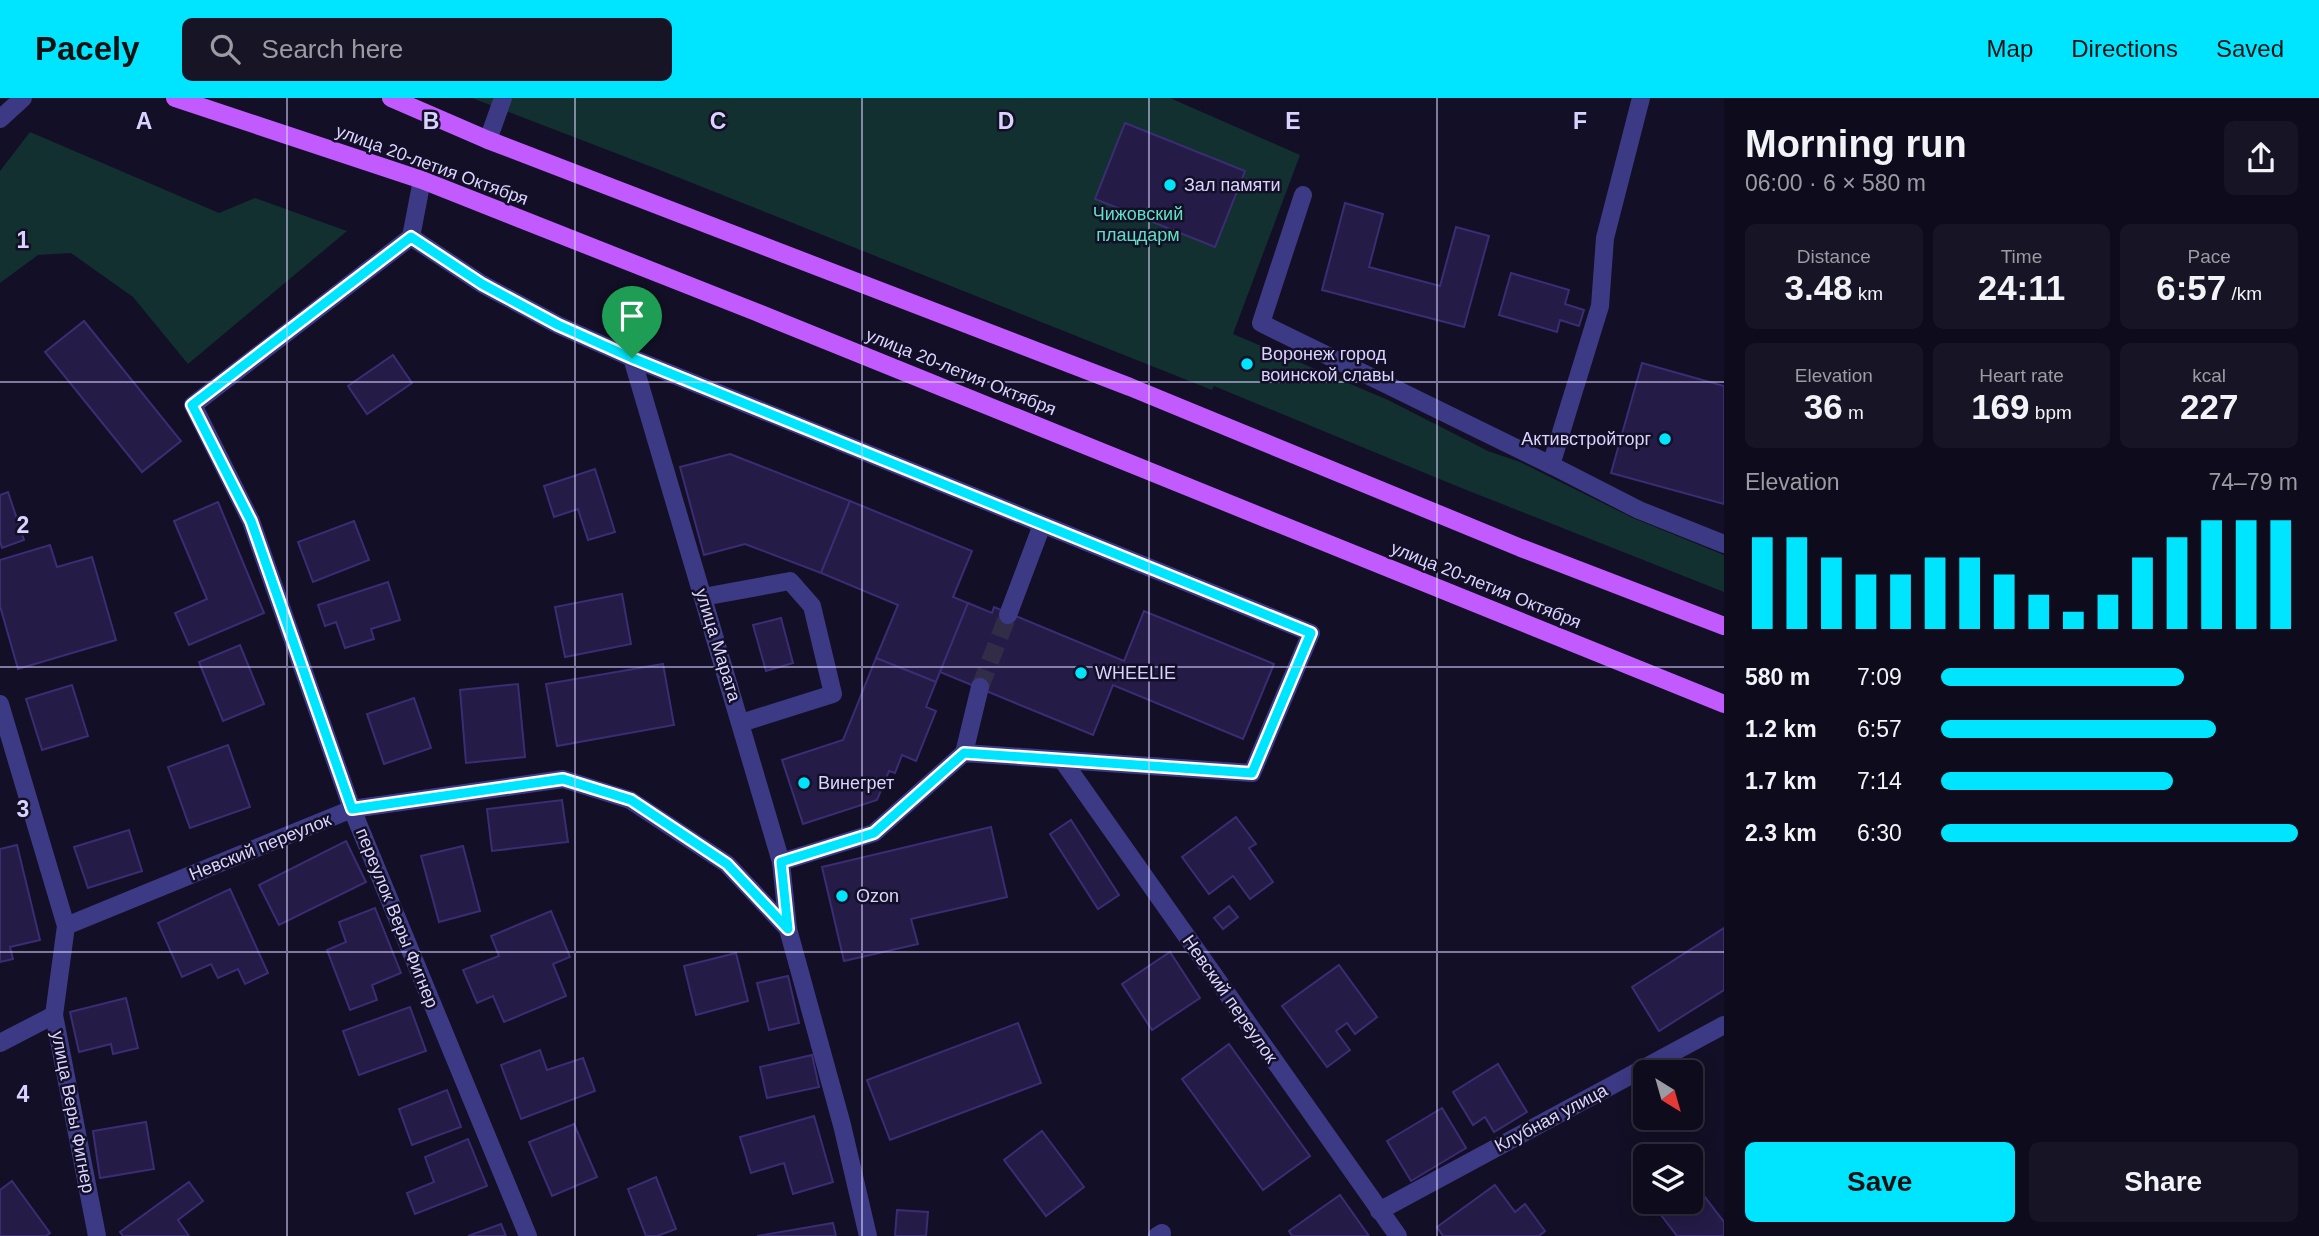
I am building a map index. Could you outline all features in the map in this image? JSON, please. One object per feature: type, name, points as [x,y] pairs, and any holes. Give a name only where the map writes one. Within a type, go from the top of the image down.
[{"type":"main road","name":"улица 20-летия Октября","points":[[175,98],[422,180],[756,312],[1724,704]]},
{"type":"main road","points":[[391,98],[488,140],[1130,387],[1521,548],[1724,626]]},
{"type":"street","points":[[0,119],[23,98]]},
{"type":"street","points":[[488,140],[503,98]]},
{"type":"street","points":[[1551,465],[1600,306],[1605,238],[1641,98]]},
{"type":"street","points":[[422,180],[411,237],[482,284],[558,325],[632,358],[1311,633],[1252,773],[964,753]]},
{"type":"street","points":[[1303,195],[1261,323],[1639,510],[1724,544]]},
{"type":"street","name":"переулок Веры Фигнер","points":[[411,237],[192,405],[251,521],[352,809],[528,1236]]},
{"type":"street","name":"улица Марата","points":[[632,358],[781,862],[788,929],[842,1125],[868,1236]]},
{"type":"street","points":[[1008,615],[1042,525]]},
{"type":"street","points":[[703,597],[790,580],[812,606],[833,694],[741,723]]},
{"type":"street","points":[[781,862],[874,833],[964,753],[980,687]]},
{"type":"street","name":"улица Веры Фигнер","points":[[0,704],[66,926],[54,1015],[97,1236]]},
{"type":"street","name":"Невский переулок","points":[[1063,761],[1398,1236]]},
{"type":"street","name":"Невский переулок","points":[[66,926],[352,809],[563,779],[631,800],[727,864],[788,929]]},
{"type":"street","points":[[0,1043],[54,1015]]},
{"type":"street","name":"Клубная улица","points":[[1378,1211],[1724,1025]]},
{"type":"green space","name":"Чижовский плацдарм","points":[[472,98],[1170,98],[1300,155],[1233,334],[1388,400],[1488,451],[1520,462],[1633,518],[1724,555],[1724,592],[1214,386],[1212,390]]},
{"type":"green space","points":[[30,132],[219,213],[255,198],[347,231],[188,364],[133,297],[71,253],[38,255],[0,283],[0,171]]},
{"type":"building","name":"Зал памяти","points":[[1125,123],[1245,171],[1215,247],[1095,199]]},
{"type":"building","points":[[1345,203],[1383,214],[1369,267],[1440,286],[1456,227],[1489,236],[1464,327],[1322,290]]},
{"type":"building","points":[[1511,273],[1569,290],[1565,304],[1584,310],[1579,326],[1560,320],[1557,332],[1499,315]]},
{"type":"building","points":[[84,321],[181,441],[142,472],[45,352]]},
{"type":"building","points":[[393,355],[412,383],[367,414],[348,386]]},
{"type":"building","points":[[1642,363],[1724,386],[1724,504],[1611,473]]},
{"type":"building","points":[[730,454],[850,501],[821,573],[745,544],[704,555],[680,467]]},
{"type":"building","points":[[595,469],[615,532],[588,540],[578,509],[554,517],[544,486]]},
{"type":"building","points":[[8,492],[24,540],[2,548],[0,495]]},
{"type":"building","points":[[850,501],[972,551],[953,597],[968,603],[936,682],[876,658],[898,605],[821,573]]},
{"type":"building","points":[[218,502],[264,613],[189,645],[175,613],[207,599],[174,521]]},
{"type":"building","points":[[354,521],[369,560],[313,582],[298,542]]},
{"type":"building","points":[[50,545],[57,567],[92,557],[116,640],[18,669],[0,606],[0,560]]},
{"type":"building","points":[[388,582],[400,620],[371,629],[374,639],[345,648],[336,622],[325,626],[318,605]]},
{"type":"building","points":[[622,594],[631,644],[565,657],[555,607]]},
{"type":"building","points":[[968,603],[992,613],[994,607],[1124,661],[1144,611],[1274,664],[1243,739],[1113,685],[1093,735],[940,672]]},
{"type":"building","points":[[781,618],[793,663],[766,671],[753,625]]},
{"type":"building","points":[[240,645],[264,704],[223,721],[199,662]]},
{"type":"building","points":[[876,658],[936,682],[926,707],[936,711],[916,761],[902,755],[895,773],[889,771],[877,800],[803,824],[782,760],[843,740]]},
{"type":"building","points":[[663,664],[674,725],[557,746],[546,684]]},
{"type":"building","points":[[518,684],[525,757],[466,763],[460,690]]},
{"type":"building","points":[[72,685],[88,736],[42,750],[26,699]]},
{"type":"building","points":[[414,698],[431,748],[384,764],[367,714]]},
{"type":"building","points":[[228,745],[250,807],[190,828],[168,767]]},
{"type":"building","points":[[562,800],[568,842],[492,851],[487,809]]},
{"type":"building","points":[[1236,817],[1256,844],[1249,848],[1273,882],[1250,899],[1233,876],[1209,894],[1182,857]]},
{"type":"building","points":[[1071,820],[1119,895],[1098,909],[1050,834]]},
{"type":"building","points":[[991,827],[1007,897],[911,919],[918,944],[844,961],[822,867]]},
{"type":"building","points":[[129,830],[142,871],[88,888],[74,847]]},
{"type":"building","points":[[346,841],[366,882],[279,925],[259,885]]},
{"type":"building","points":[[17,845],[40,940],[10,947],[13,959],[0,962],[0,849]]},
{"type":"building","points":[[463,846],[480,911],[439,922],[421,856]]},
{"type":"building","points":[[230,889],[268,973],[245,984],[238,969],[218,978],[211,964],[182,977],[158,923]]},
{"type":"building","points":[[1229,906],[1238,917],[1223,929],[1214,918]]},
{"type":"building","points":[[375,908],[401,973],[372,985],[377,1000],[350,1010],[327,950],[346,942],[339,922]]},
{"type":"building","points":[[551,911],[570,957],[553,964],[566,996],[504,1022],[493,996],[477,1003],[463,970],[499,956],[491,936]]},
{"type":"building","points":[[1724,928],[1724,990],[1659,1031],[1632,987]]},
{"type":"building","points":[[1170,952],[1200,998],[1152,1030],[1122,984]]},
{"type":"building","points":[[736,953],[748,1001],[696,1015],[684,966]]},
{"type":"building","points":[[1339,965],[1377,1017],[1355,1034],[1347,1023],[1336,1031],[1350,1050],[1327,1067],[1282,1006]]},
{"type":"building","points":[[788,976],[799,1023],[769,1030],[757,983]]},
{"type":"building","points":[[126,998],[138,1048],[113,1054],[111,1044],[79,1052],[70,1012]]},
{"type":"building","points":[[410,1007],[426,1051],[359,1075],[343,1031]]},
{"type":"building","points":[[1018,1023],[1041,1083],[890,1140],[867,1080]]},
{"type":"building","points":[[1229,1044],[1310,1156],[1263,1190],[1182,1079]]},
{"type":"building","points":[[540,1050],[547,1070],[583,1058],[595,1091],[521,1119],[501,1065]]},
{"type":"building","points":[[812,1055],[819,1087],[767,1098],[760,1067]]},
{"type":"building","points":[[1498,1064],[1527,1112],[1494,1132],[1485,1117],[1473,1125],[1453,1092]]},
{"type":"building","points":[[447,1090],[461,1127],[412,1145],[399,1109]]},
{"type":"building","points":[[1442,1108],[1466,1148],[1411,1181],[1387,1141]]},
{"type":"building","points":[[814,1116],[833,1182],[793,1194],[784,1163],[751,1173],[740,1137]]},
{"type":"building","points":[[146,1122],[154,1169],[100,1178],[93,1131]]},
{"type":"building","points":[[574,1124],[597,1177],[552,1196],[529,1142]]},
{"type":"building","points":[[1042,1131],[1084,1187],[1046,1216],[1004,1160]]},
{"type":"building","points":[[468,1139],[487,1186],[415,1214],[407,1193],[434,1182],[425,1157]]},
{"type":"building","points":[[656,1177],[676,1229],[657,1236],[646,1236],[628,1189]]},
{"type":"building","points":[[12,1181],[50,1233],[46,1236],[0,1236],[0,1190]]},
{"type":"building","points":[[189,1182],[203,1201],[178,1220],[189,1236],[123,1236],[120,1232]]},
{"type":"building","points":[[1495,1185],[1515,1212],[1525,1204],[1545,1231],[1539,1236],[1443,1236],[1437,1227]]},
{"type":"building","points":[[1340,1195],[1369,1236],[1292,1236],[1289,1231]]},
{"type":"building","points":[[1703,1195],[1724,1222],[1724,1236],[1677,1236],[1661,1215],[1703,1214]]},
{"type":"building","points":[[897,1210],[928,1212],[926,1236],[895,1236]]},
{"type":"building","points":[[833,1223],[836,1236],[757,1236]]},
{"type":"building","points":[[501,1224],[506,1236],[468,1236]]},
{"type":"tunnel","points":[[980,687],[1008,615]]},
{"type":"place","name":"Зал памяти","points":[[1170,185]]},
{"type":"place","name":"Воронеж город воинской славы","points":[[1247,364]]},
{"type":"place","name":"Активстройторг","points":[[1665,439]]},
{"type":"place","name":"WHEELIE","points":[[1081,673]]},
{"type":"place","name":"Винегрет","points":[[804,783]]},
{"type":"place","name":"Ozon","points":[[842,896]]},
{"type":"route","points":[[411,237],[482,284],[558,325],[632,358],[1311,633],[1252,773],[964,753],[874,833],[781,862],[788,929],[727,864],[631,800],[563,779],[352,809],[251,521],[192,405],[411,237]]}]
